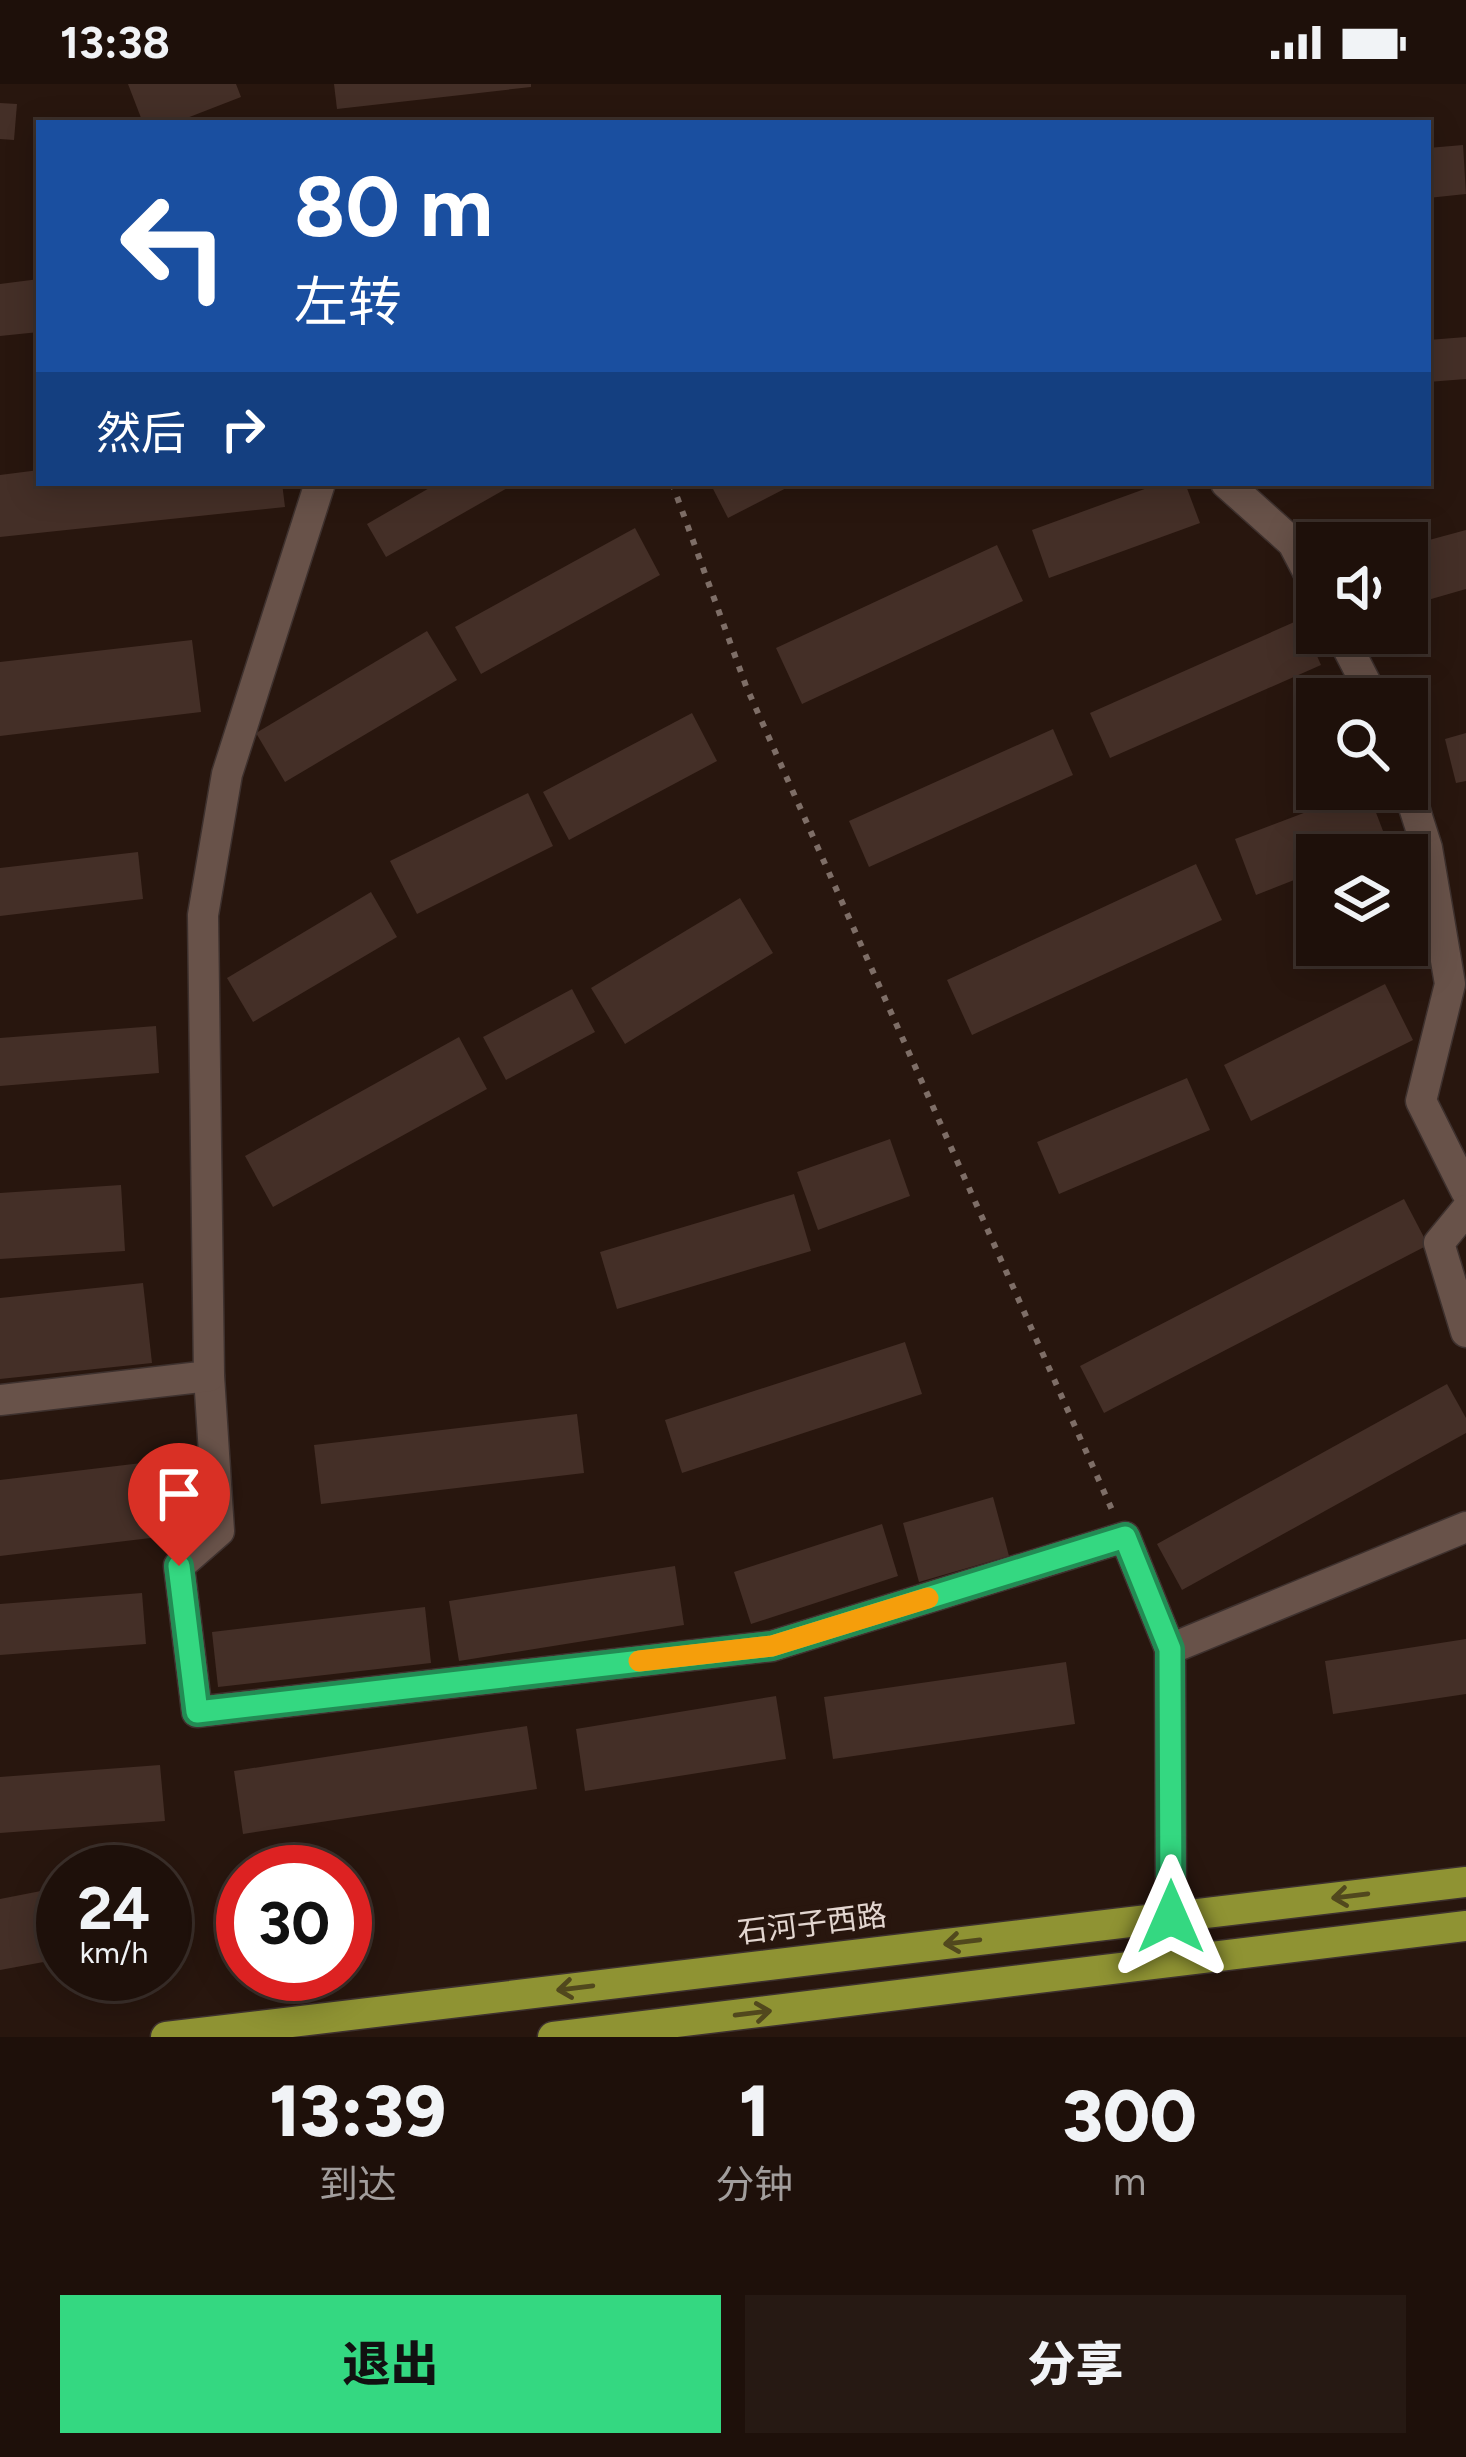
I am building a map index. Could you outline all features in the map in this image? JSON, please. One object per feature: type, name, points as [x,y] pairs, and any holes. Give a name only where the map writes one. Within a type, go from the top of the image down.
[{"type":"main road","name":"石河子西路","points":[[166,2037],[1466,1882]]},
{"type":"main road","points":[[554,2037],[1466,1926]]},
{"type":"street","points":[[319,486],[227,775],[203,915],[209,1376],[219,1531],[179,1566],[197,1712],[772,1646],[1125,1537],[1170,1649],[1171,1917]]},
{"type":"street","points":[[1229,486],[1296,549]]},
{"type":"street","points":[[1415,810],[1427,848],[1450,985],[1421,1101],[1466,1191]]},
{"type":"street","points":[[1466,1210],[1439,1243],[1466,1332]]},
{"type":"street","points":[[0,1400],[209,1376]]},
{"type":"street","points":[[1170,1649],[1466,1527]]},
{"type":"path","points":[[673,486],[746,686],[1125,1537]]},
{"type":"building","points":[[128,84],[236,84],[241,97],[182,120],[142,120]]},
{"type":"building","points":[[334,84],[531,84],[531,87],[337,109]]},
{"type":"building","points":[[0,103],[17,104],[14,140],[0,139]]},
{"type":"building","points":[[1463,145],[1466,194],[1431,198],[1431,148]]},
{"type":"building","points":[[36,279],[36,332],[0,336],[0,284]]},
{"type":"building","points":[[1466,337],[1466,379],[1431,382],[1431,340]]},
{"type":"building","points":[[36,470],[36,486],[282,486],[285,507],[0,537],[0,475]]},
{"type":"building","points":[[433,486],[511,486],[386,557],[367,524]]},
{"type":"building","points":[[712,486],[790,486],[728,518]]},
{"type":"building","points":[[1153,486],[1186,486],[1200,523],[1049,578],[1032,530]]},
{"type":"building","points":[[635,528],[660,575],[481,674],[455,627]]},
{"type":"building","points":[[1466,530],[1466,589],[1428,600],[1428,540]]},
{"type":"building","points":[[997,545],[1023,601],[802,704],[776,648]]},
{"type":"building","points":[[1296,621],[1296,654],[1316,654],[1321,665],[1110,758],[1090,713]]},
{"type":"building","points":[[427,631],[457,680],[285,782],[256,733]]},
{"type":"building","points":[[192,640],[201,712],[0,736],[0,662]]},
{"type":"building","points":[[692,713],[717,761],[569,840],[543,792]]},
{"type":"building","points":[[1053,729],[1073,775],[869,867],[849,821]]},
{"type":"building","points":[[1466,733],[1466,781],[1456,783],[1445,739]]},
{"type":"building","points":[[528,793],[553,846],[417,914],[390,861]]},
{"type":"building","points":[[1312,810],[1375,810],[1384,834],[1296,834],[1296,879],[1256,895],[1235,839]]},
{"type":"building","points":[[138,852],[143,899],[0,916],[0,868]]},
{"type":"building","points":[[1196,864],[1222,920],[972,1035],[947,980]]},
{"type":"building","points":[[371,892],[397,937],[253,1022],[227,978]]},
{"type":"building","points":[[740,898],[773,953],[625,1044],[591,988]]},
{"type":"building","points":[[1385,984],[1413,1040],[1251,1121],[1224,1065]]},
{"type":"building","points":[[572,989],[595,1032],[506,1080],[483,1037]]},
{"type":"building","points":[[156,1026],[159,1073],[0,1086],[0,1038]]},
{"type":"building","points":[[459,1037],[487,1089],[273,1207],[245,1156]]},
{"type":"building","points":[[1187,1078],[1210,1130],[1059,1194],[1037,1142]]},
{"type":"building","points":[[890,1139],[910,1196],[818,1230],[797,1172]]},
{"type":"building","points":[[121,1185],[125,1251],[0,1259],[0,1193]]},
{"type":"building","points":[[794,1194],[811,1251],[617,1309],[600,1252]]},
{"type":"building","points":[[1404,1199],[1428,1245],[1104,1413],[1080,1366]]},
{"type":"building","points":[[143,1283],[152,1363],[0,1379],[0,1298]]},
{"type":"building","points":[[905,1342],[922,1394],[682,1473],[665,1420]]},
{"type":"building","points":[[1447,1384],[1466,1418],[1466,1433],[1182,1590],[1157,1544]]},
{"type":"building","points":[[577,1414],[584,1473],[321,1504],[314,1445]]},
{"type":"building","points":[[150,1462],[159,1537],[0,1556],[0,1480]]},
{"type":"building","points":[[993,1497],[1009,1556],[919,1582],[903,1523]]},
{"type":"building","points":[[882,1524],[898,1576],[751,1624],[734,1572]]},
{"type":"building","points":[[675,1566],[684,1625],[459,1661],[449,1601]]},
{"type":"building","points":[[142,1593],[146,1644],[0,1655],[0,1604]]},
{"type":"building","points":[[425,1607],[431,1663],[218,1687],[212,1632]]},
{"type":"building","points":[[1466,1639],[1466,1694],[1333,1714],[1325,1661]]},
{"type":"building","points":[[1066,1662],[1075,1724],[833,1759],[824,1697]]},
{"type":"building","points":[[776,1696],[786,1759],[585,1791],[576,1729]]},
{"type":"building","points":[[527,1726],[537,1789],[243,1834],[234,1771]]},
{"type":"building","points":[[160,1765],[165,1821],[0,1833],[0,1777]]},
{"type":"building","points":[[36,1892],[36,1963],[0,1970],[0,1899]]},
{"type":"slow traffic","points":[[639,1661],[772,1646],[928,1598]]},
{"type":"route","points":[[179,1566],[197,1712],[772,1646],[1125,1537],[1170,1649],[1171,1917]]}]
